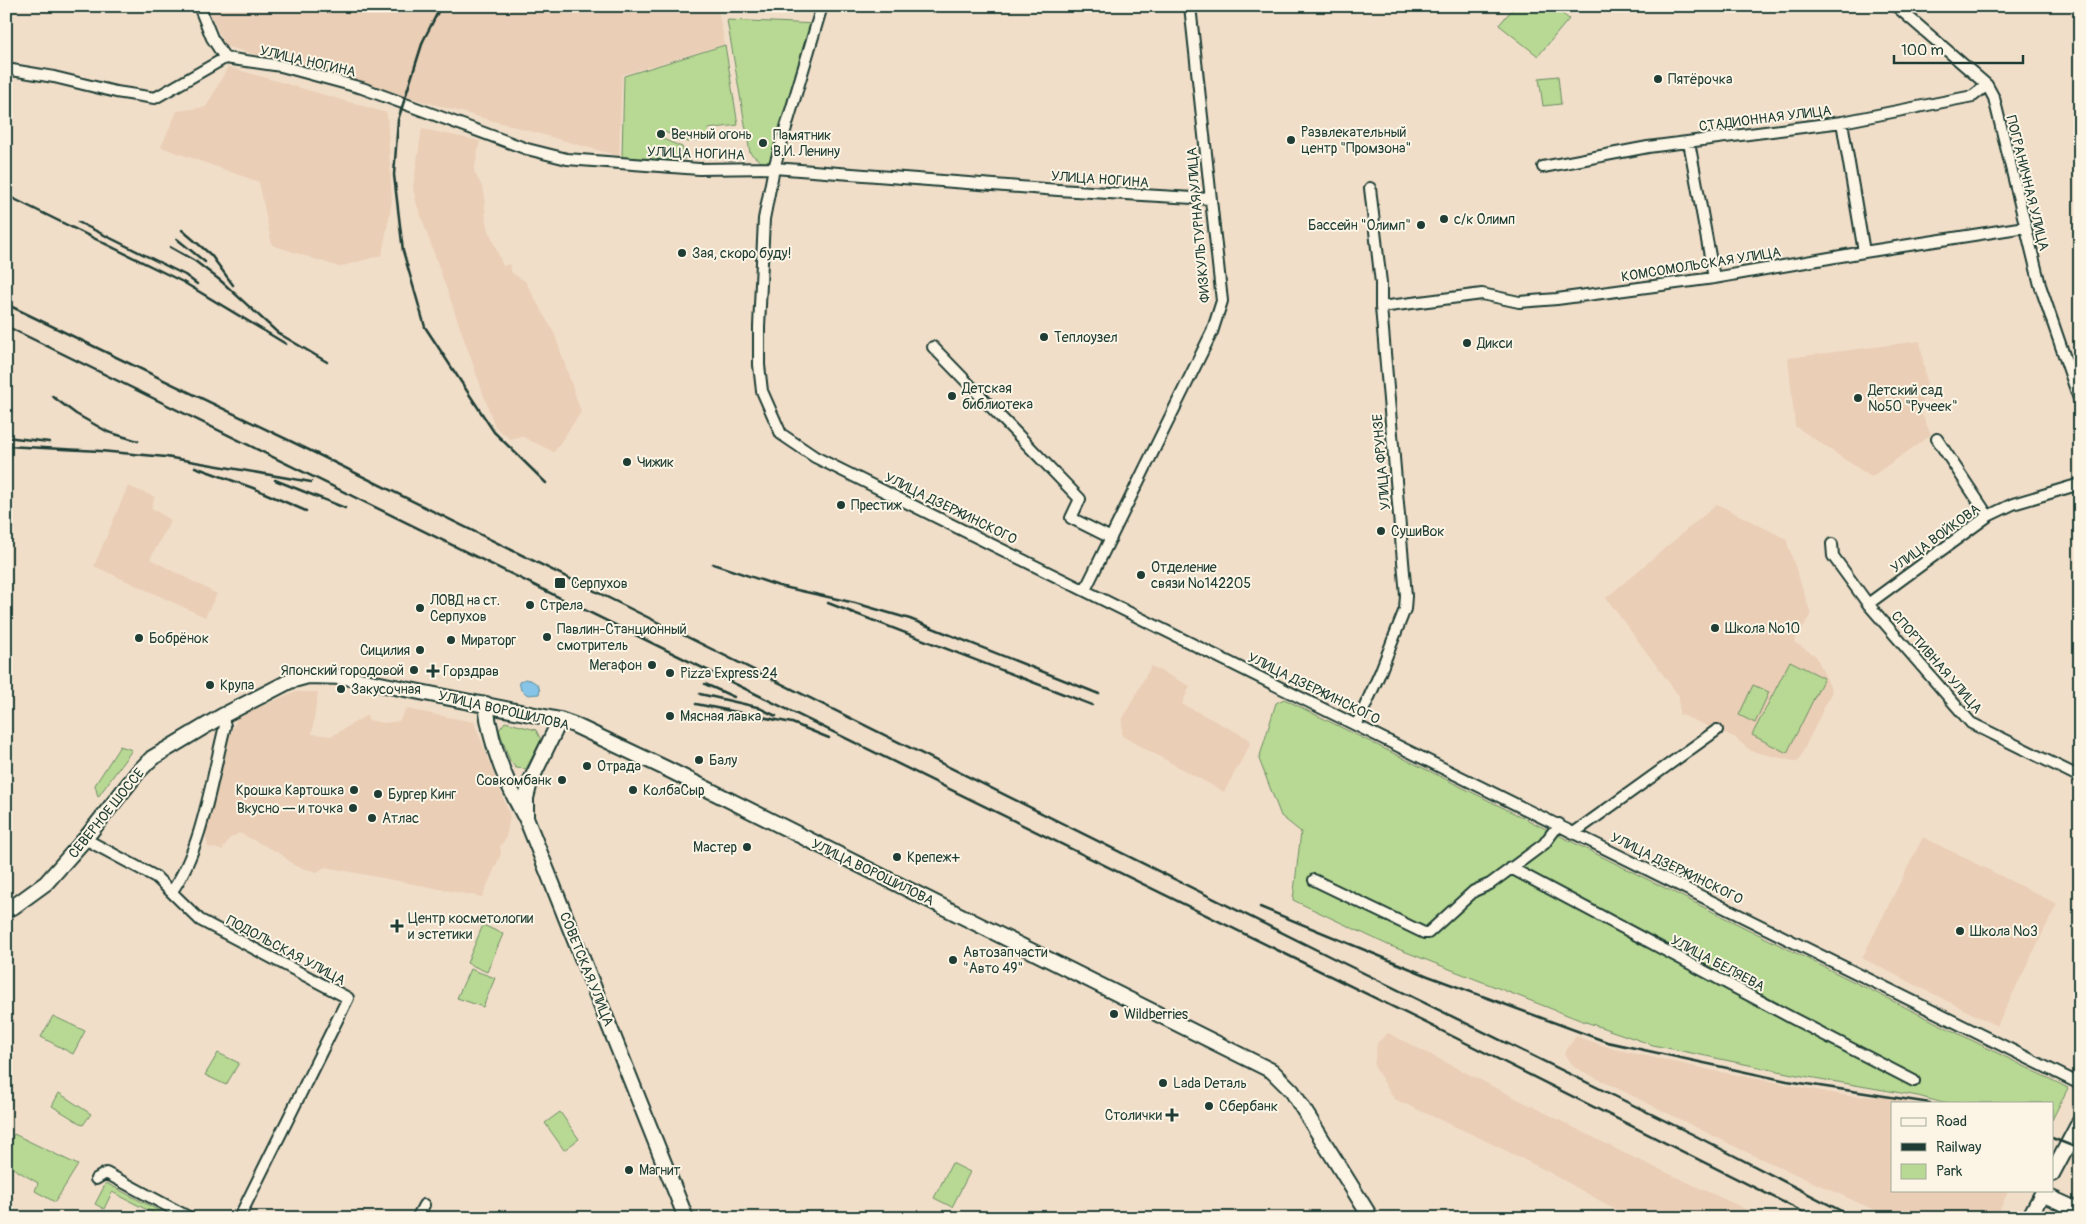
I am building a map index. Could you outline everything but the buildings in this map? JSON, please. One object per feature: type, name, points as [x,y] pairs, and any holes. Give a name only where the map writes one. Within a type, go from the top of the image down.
[{"type":"main road","name":"УЛИЦА ВОРОШИЛОВА","points":[[290,681],[308,676],[345,677],[560,720],[665,768],[1272,1071],[1292,1091],[1371,1218]]},
{"type":"main road","name":"СЕВЕРНОЕ ШОССЕ","points":[[6,909],[13,908],[46,883],[86,839],[138,772],[152,758],[222,716],[290,681]]},
{"type":"main road","points":[[486,704],[492,739],[499,762],[526,818]]},
{"type":"main road","name":"СОВЕТСКАЯ УЛИЦА","points":[[560,720],[527,790],[526,818],[686,1218]]},
{"type":"main road","points":[[499,762],[514,777],[528,777],[536,770]]},
{"type":"main road","points":[[2054,1170],[2080,1121]]},
{"type":"main road","points":[[2030,1218],[2043,1192],[2080,1211]]},
{"type":"street","points":[[6,69],[54,77],[116,92],[155,98],[225,58],[212,38],[199,6]]},
{"type":"street","name":"УЛИЦА ДЗЕРЖИНСКОГО","points":[[822,6],[774,168],[764,219],[759,365],[762,391],[781,434],[815,457],[1559,824],[2080,1084]]},
{"type":"street","name":"ФИЗКУЛЬТУРНАЯ УЛИЦА","points":[[1085,590],[1212,332],[1222,301],[1190,6]]},
{"type":"street","name":"ПОГРАНИЧНАЯ УЛИЦА","points":[[1896,6],[1987,85],[1994,98],[2040,285],[2080,402]]},
{"type":"street","name":"УЛИЦА НОГИНА","points":[[225,58],[282,66],[362,88],[527,149],[567,159],[699,169],[774,168],[1058,190],[1210,199]]},
{"type":"street","name":"СТАДИОННАЯ УЛИЦА","points":[[1543,167],[1615,152],[1842,122],[1973,96],[1987,85]]},
{"type":"street","points":[[1842,122],[1864,252]]},
{"type":"street","points":[[1689,142],[1714,278]]},
{"type":"street","name":"УЛИЦА ФРУНЗЕ","points":[[1357,724],[1380,674],[1404,609],[1406,596],[1381,306],[1381,283],[1370,188]]},
{"type":"street","name":"КОМСОМОЛЬСКАЯ УЛИЦА","points":[[1381,306],[1482,294],[1519,302],[1714,278],[2025,227]]},
{"type":"street","points":[[933,347],[1080,499],[1071,518],[1111,538]]},
{"type":"street","points":[[1937,439],[1988,516]]},
{"type":"street","name":"УЛИЦА ВОЙКОВА","points":[[1868,604],[1988,516],[2013,504],[2080,484]]},
{"type":"street","name":"СПОРТИВНАЯ УЛИЦА","points":[[1832,544],[1832,556],[1868,604],[1971,723],[2080,777]]},
{"type":"street","points":[[172,891],[189,863],[196,842],[225,726],[222,716]]},
{"type":"street","points":[[1575,832],[1717,730]]},
{"type":"street","points":[[1314,880],[1424,934],[1428,933],[1474,892],[1490,884],[1544,844],[1559,824]]},
{"type":"street","name":"ПОДОЛЬСКАЯ УЛИЦА","points":[[86,839],[156,877],[200,920],[348,998],[239,1218]]},
{"type":"street","name":"УЛИЦА БЕЛЯЕВА","points":[[1511,868],[1914,1081]]},
{"type":"street","points":[[96,1179],[106,1173],[190,1218]]},
{"type":"street","points":[[417,1218],[424,1205]]},
{"type":"shaded area","points":[[207,6],[717,6],[725,44],[622,75],[619,156],[225,46]]},
{"type":"shaded area","points":[[228,67],[387,113],[392,201],[382,255],[339,267],[272,245],[259,182],[161,147],[177,111],[206,107]]},
{"type":"shaded area","points":[[422,129],[480,141],[474,171],[484,191],[486,223],[503,266],[509,264],[512,273],[525,281],[555,335],[581,412],[554,452],[521,436],[510,439],[495,427],[416,202],[413,187]]},
{"type":"shaded area","name":"Детский сад №50 \"Ручеек\"","points":[[1920,341],[1927,386],[1920,410],[1931,435],[1871,477],[1795,426],[1788,358]]},
{"type":"shaded area","points":[[128,486],[155,497],[151,508],[171,520],[150,559],[217,594],[205,617],[94,566]]},
{"type":"shaded area","name":"Школа №10","points":[[1717,504],[1786,539],[1811,614],[1794,642],[1816,656],[1832,691],[1798,762],[1751,751],[1734,737],[1679,714],[1679,696],[1606,598]]},
{"type":"shaded area","points":[[1151,666],[1190,686],[1182,704],[1248,738],[1250,745],[1224,792],[1122,736],[1122,720]]},
{"type":"shaded area","points":[[295,692],[318,692],[312,734],[332,736],[367,715],[368,720],[384,723],[399,721],[406,709],[474,722],[510,816],[506,838],[500,847],[501,854],[482,897],[325,867],[317,872],[295,866],[281,854],[239,833],[229,839],[222,850],[208,847],[205,833],[229,738],[236,720],[240,715]]},
{"type":"shaded area","name":"Школа №3","points":[[1923,837],[2057,904],[1997,1026],[1862,958]]},
{"type":"shaded area","points":[[1388,1033],[1624,1153],[1765,1218],[1631,1218],[1547,1171],[1394,1099],[1374,1066],[1377,1043]]},
{"type":"shaded area","points":[[1576,1036],[1614,1049],[1720,1072],[1849,1096],[1884,1097],[1910,1102],[1891,1102],[1891,1192],[2008,1192],[1996,1218],[1892,1218],[1742,1150],[1574,1067],[1564,1054]]},
{"type":"green space","points":[[1515,6],[1553,6],[1569,19],[1538,56],[1499,25]]},
{"type":"green space","points":[[727,20],[817,24],[771,170],[750,153]]},
{"type":"green space","points":[[725,45],[738,125],[708,129],[709,138],[688,142],[665,132],[663,139],[682,147],[686,158],[679,161],[622,157],[624,76]]},
{"type":"green space","points":[[1558,76],[1561,104],[1543,106],[1539,78]]},
{"type":"green space","points":[[1790,661],[1824,678],[1787,753],[1752,735]]},
{"type":"green space","points":[[1753,685],[1769,692],[1755,723],[1739,715]]},
{"type":"green space","points":[[1284,699],[2068,1088],[2054,1116],[2054,1102],[1939,1102],[1918,1096],[1797,1075],[1653,1045],[1580,1020],[1388,945],[1293,900],[1301,832],[1281,816],[1259,759],[1276,703]]},
{"type":"green space","points":[[505,722],[536,730],[541,740],[526,769],[516,768],[510,761],[499,730]]},
{"type":"green space","points":[[120,746],[132,750],[98,797],[95,785]]},
{"type":"green space","points":[[483,925],[503,934],[487,972],[467,963]]},
{"type":"green space","points":[[470,969],[495,978],[483,1007],[457,998]]},
{"type":"green space","points":[[53,1016],[85,1031],[73,1054],[41,1037]]},
{"type":"green space","points":[[218,1053],[239,1063],[226,1085],[205,1075]]},
{"type":"green space","points":[[59,1093],[91,1114],[83,1125],[52,1106]]},
{"type":"green space","points":[[560,1112],[579,1139],[564,1150],[545,1123]]},
{"type":"green space","points":[[14,1134],[78,1165],[55,1202],[35,1191],[38,1183],[6,1164],[6,1148]]},
{"type":"green space","points":[[952,1163],[970,1172],[952,1207],[934,1198]]},
{"type":"green space","points":[[106,1183],[160,1211],[157,1215],[112,1192],[104,1209],[95,1204]]},
{"type":"water","points":[[525,679],[531,680],[538,686],[539,694],[528,695],[521,690],[519,682]]},
{"type":"railway","points":[[441,6],[423,41],[398,120],[394,175],[403,251],[425,327],[494,432],[546,483]]},
{"type":"railway","points":[[6,195],[183,282],[286,344]]},
{"type":"railway","points":[[78,222],[185,275],[197,284]]},
{"type":"railway","points":[[182,230],[211,255],[233,285]]},
{"type":"railway","points":[[177,239],[205,262]]},
{"type":"railway","points":[[170,247],[195,261],[221,281],[278,333],[327,362]]},
{"type":"railway","points":[[6,304],[309,450],[621,604],[1337,960],[1692,1134],[1855,1218]]},
{"type":"railway","points":[[6,326],[1426,1023],[1815,1218]]},
{"type":"railway","points":[[52,396],[76,414],[108,432],[138,441]]},
{"type":"railway","points":[[6,437],[49,442]]},
{"type":"railway","points":[[6,446],[166,457],[311,482]]},
{"type":"railway","points":[[195,467],[253,488],[306,511]]},
{"type":"railway","points":[[275,480],[345,508]]},
{"type":"railway","points":[[713,564],[779,586],[855,603],[910,619],[1099,694]]},
{"type":"railway","points":[[828,603],[1092,705]]},
{"type":"railway","points":[[705,684],[734,697]]},
{"type":"railway","points":[[700,694],[757,707],[776,716]]},
{"type":"railway","points":[[696,704],[792,723],[829,738]]},
{"type":"railway","points":[[1260,907],[1428,976],[1607,1042],[1787,1081],[1924,1102]]},
{"type":"railway","points":[[2054,1139],[2080,1149]]},
{"type":"place","name":"Пятёрочка","points":[[1658,79]]},
{"type":"place","name":"Вечный огонь","points":[[661,134]]},
{"type":"place","name":"Развлекательный центр \"Промзона\"","points":[[1291,140]]},
{"type":"place","name":"Памятник В.И. Ленину","points":[[763,143]]},
{"type":"place","name":"с/к Олимп","points":[[1444,219]]},
{"type":"place","name":"Бассейн \"Олимп\"","points":[[1421,225]]},
{"type":"place","name":"Зая, скоро буду!","points":[[682,253]]},
{"type":"place","name":"Теплоузел","points":[[1044,337]]},
{"type":"place","name":"Дикси","points":[[1467,343]]},
{"type":"place","name":"Детская библиотека","points":[[952,396]]},
{"type":"place","name":"Детский сад №50 \"Ручеек\"","points":[[1858,398]]},
{"type":"place","name":"Чижик","points":[[627,462]]},
{"type":"place","name":"Престиж","points":[[841,505]]},
{"type":"place","name":"СушиВок","points":[[1381,531]]},
{"type":"place","name":"Отделение связи №142205","points":[[1141,575]]},
{"type":"place","name":"Серпухов","points":[[560,583]]},
{"type":"place","name":"Стрела","points":[[530,605]]},
{"type":"place","name":"ЛОВД на ст. Серпухов","points":[[420,608]]},
{"type":"place","name":"Школа №10","points":[[1715,628]]},
{"type":"place","name":"Павлин-Станционный смотритель","points":[[547,637]]},
{"type":"place","name":"Бобрёнок","points":[[139,638]]},
{"type":"place","name":"Мираторг","points":[[451,640]]},
{"type":"place","name":"Сицилия","points":[[420,650]]},
{"type":"place","name":"Мегафон","points":[[652,665]]},
{"type":"place","name":"Японский городовой","points":[[414,670]]},
{"type":"place","name":"Горздрав","points":[[433,671]]},
{"type":"place","name":"Pizza Express 24","points":[[670,673]]},
{"type":"place","name":"Крупа","points":[[210,685]]},
{"type":"place","name":"Закусочная","points":[[341,689]]},
{"type":"place","name":"Мясная лавка","points":[[670,716]]},
{"type":"place","name":"Балу","points":[[699,760]]},
{"type":"place","name":"Отрада","points":[[587,766]]},
{"type":"place","name":"Совкомбанк","points":[[562,780]]},
{"type":"place","name":"Крошка Картошка","points":[[354,790]]},
{"type":"place","name":"КолбаСыр","points":[[633,790]]},
{"type":"place","name":"Бургер Кинг","points":[[378,794]]},
{"type":"place","name":"Вкусно — и точка","points":[[353,808]]},
{"type":"place","name":"Атлас","points":[[372,818]]},
{"type":"place","name":"Мастер","points":[[747,847]]},
{"type":"place","name":"Крепеж+","points":[[897,857]]},
{"type":"place","name":"Центр косметологии и эстетики","points":[[397,926]]},
{"type":"place","name":"Школа №3","points":[[1960,931]]},
{"type":"place","name":"Автозапчасти \"Авто 49\"","points":[[953,960]]},
{"type":"place","name":"Wildberries","points":[[1114,1014]]},
{"type":"place","name":"Lada Dеталь","points":[[1163,1083]]},
{"type":"place","name":"Сбербанк","points":[[1209,1106]]},
{"type":"place","name":"Столички","points":[[1172,1115]]},
{"type":"place","name":"Магнит","points":[[629,1170]]}]
